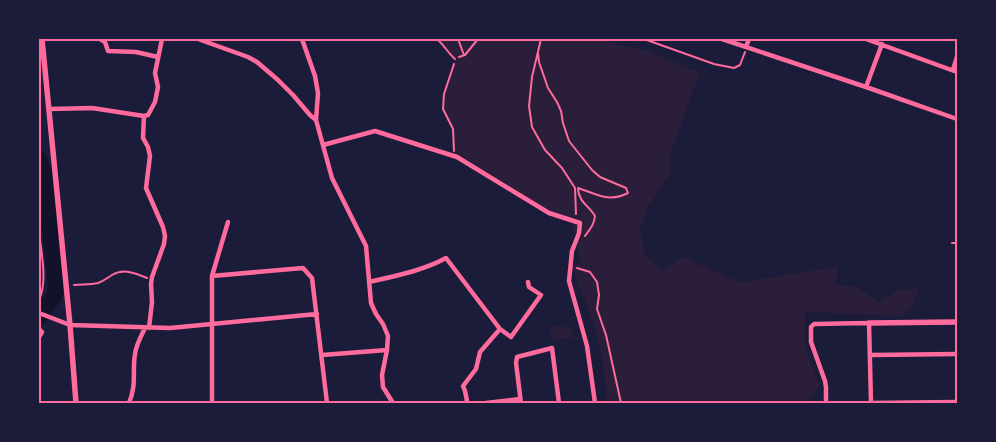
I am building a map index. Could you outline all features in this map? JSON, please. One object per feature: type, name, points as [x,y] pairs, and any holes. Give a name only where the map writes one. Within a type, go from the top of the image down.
[{"type":"street","points":[[42,39],[76,403]]},
{"type":"street","points":[[100,39],[105,42],[108,51],[136,52],[158,58]]},
{"type":"street","points":[[49,109],[92,108],[148,115],[155,102],[158,87],[155,73],[162,39]]},
{"type":"street","points":[[198,39],[257,62],[288,90],[316,120]]},
{"type":"street","points":[[302,39],[315,76],[318,94],[316,120],[322,146],[332,178],[366,246],[371,303],[388,336],[388,350],[384,359],[382,375],[383,387],[393,403]]},
{"type":"street","points":[[722,39],[957,119]]},
{"type":"street","points":[[746,47],[749,39]]},
{"type":"street","points":[[866,39],[955,71],[957,56]]},
{"type":"street","points":[[866,87],[882,44]]},
{"type":"street","points":[[129,403],[134,388],[134,357],[147,328],[152,302],[152,279],[165,236],[146,188],[150,156],[143,138],[144,116]]},
{"type":"street","points":[[322,146],[375,132],[454,156],[549,213],[580,223],[579,234],[572,251],[569,281],[587,346],[595,403]]},
{"type":"street","points":[[212,403],[212,276],[228,222]]},
{"type":"street","points":[[369,282],[415,271],[446,258],[500,329],[511,337],[541,295],[529,287],[528,282]]},
{"type":"street","points":[[212,276],[303,268],[312,278],[327,403]]},
{"type":"street","points":[[39,313],[70,325],[147,328],[184,328],[317,314]]},
{"type":"street","points":[[826,403],[826,387],[812,342],[811,327],[814,324],[957,322]]},
{"type":"street","points":[[870,323],[871,403],[957,402]]},
{"type":"street","points":[[465,403],[467,401],[463,386],[476,369],[480,352],[500,329]]},
{"type":"street","points":[[39,330],[42,332],[39,337]]},
{"type":"street","points":[[486,403],[520,401],[517,357],[552,348],[559,403]]},
{"type":"street","points":[[322,355],[388,350]]},
{"type":"street","points":[[871,355],[957,354]]},
{"type":"lane","points":[[437,39],[455,59]]},
{"type":"path","points":[[458,39],[464,55]]},
{"type":"path","points":[[454,156],[453,129],[443,109],[444,94],[455,59],[464,55],[478,39]]},
{"type":"path","points":[[541,39],[532,77],[529,106],[532,127],[545,150],[562,168],[575,188],[576,216],[580,223]]},
{"type":"path","points":[[644,39],[714,64],[734,68],[740,65],[746,47]]},
{"type":"path","points":[[538,53],[539,62],[548,88],[561,111],[569,141],[592,170],[600,177],[626,188],[628,193],[608,198],[578,188],[581,200],[595,216],[594,222],[585,236]]},
{"type":"path","points":[[39,232],[44,279],[42,295],[39,300]]},
{"type":"path","points":[[952,243],[957,243]]},
{"type":"path","points":[[571,267],[590,272],[596,282],[600,295],[597,309],[606,335],[621,403]]},
{"type":"path","points":[[66,286],[97,283],[118,272],[126,271],[152,279]]},
{"type":"shaded area","points":[[437,39],[604,39],[620,45],[648,51],[700,73],[670,155],[670,174],[648,207],[640,230],[645,254],[661,271],[683,257],[741,283],[839,267],[835,285],[855,286],[878,302],[899,290],[919,288],[913,305],[901,316],[805,312],[805,345],[819,385],[807,403],[606,403],[606,385],[601,351],[588,308],[571,267],[581,261],[571,222],[454,156],[453,129],[443,109],[444,94],[455,59]]},
{"type":"shaded area","points":[[550,325],[572,328],[574,338],[552,340]]},
{"type":"waterway","points":[[39,159],[44,172],[56,287],[54,296],[39,317]]}]
